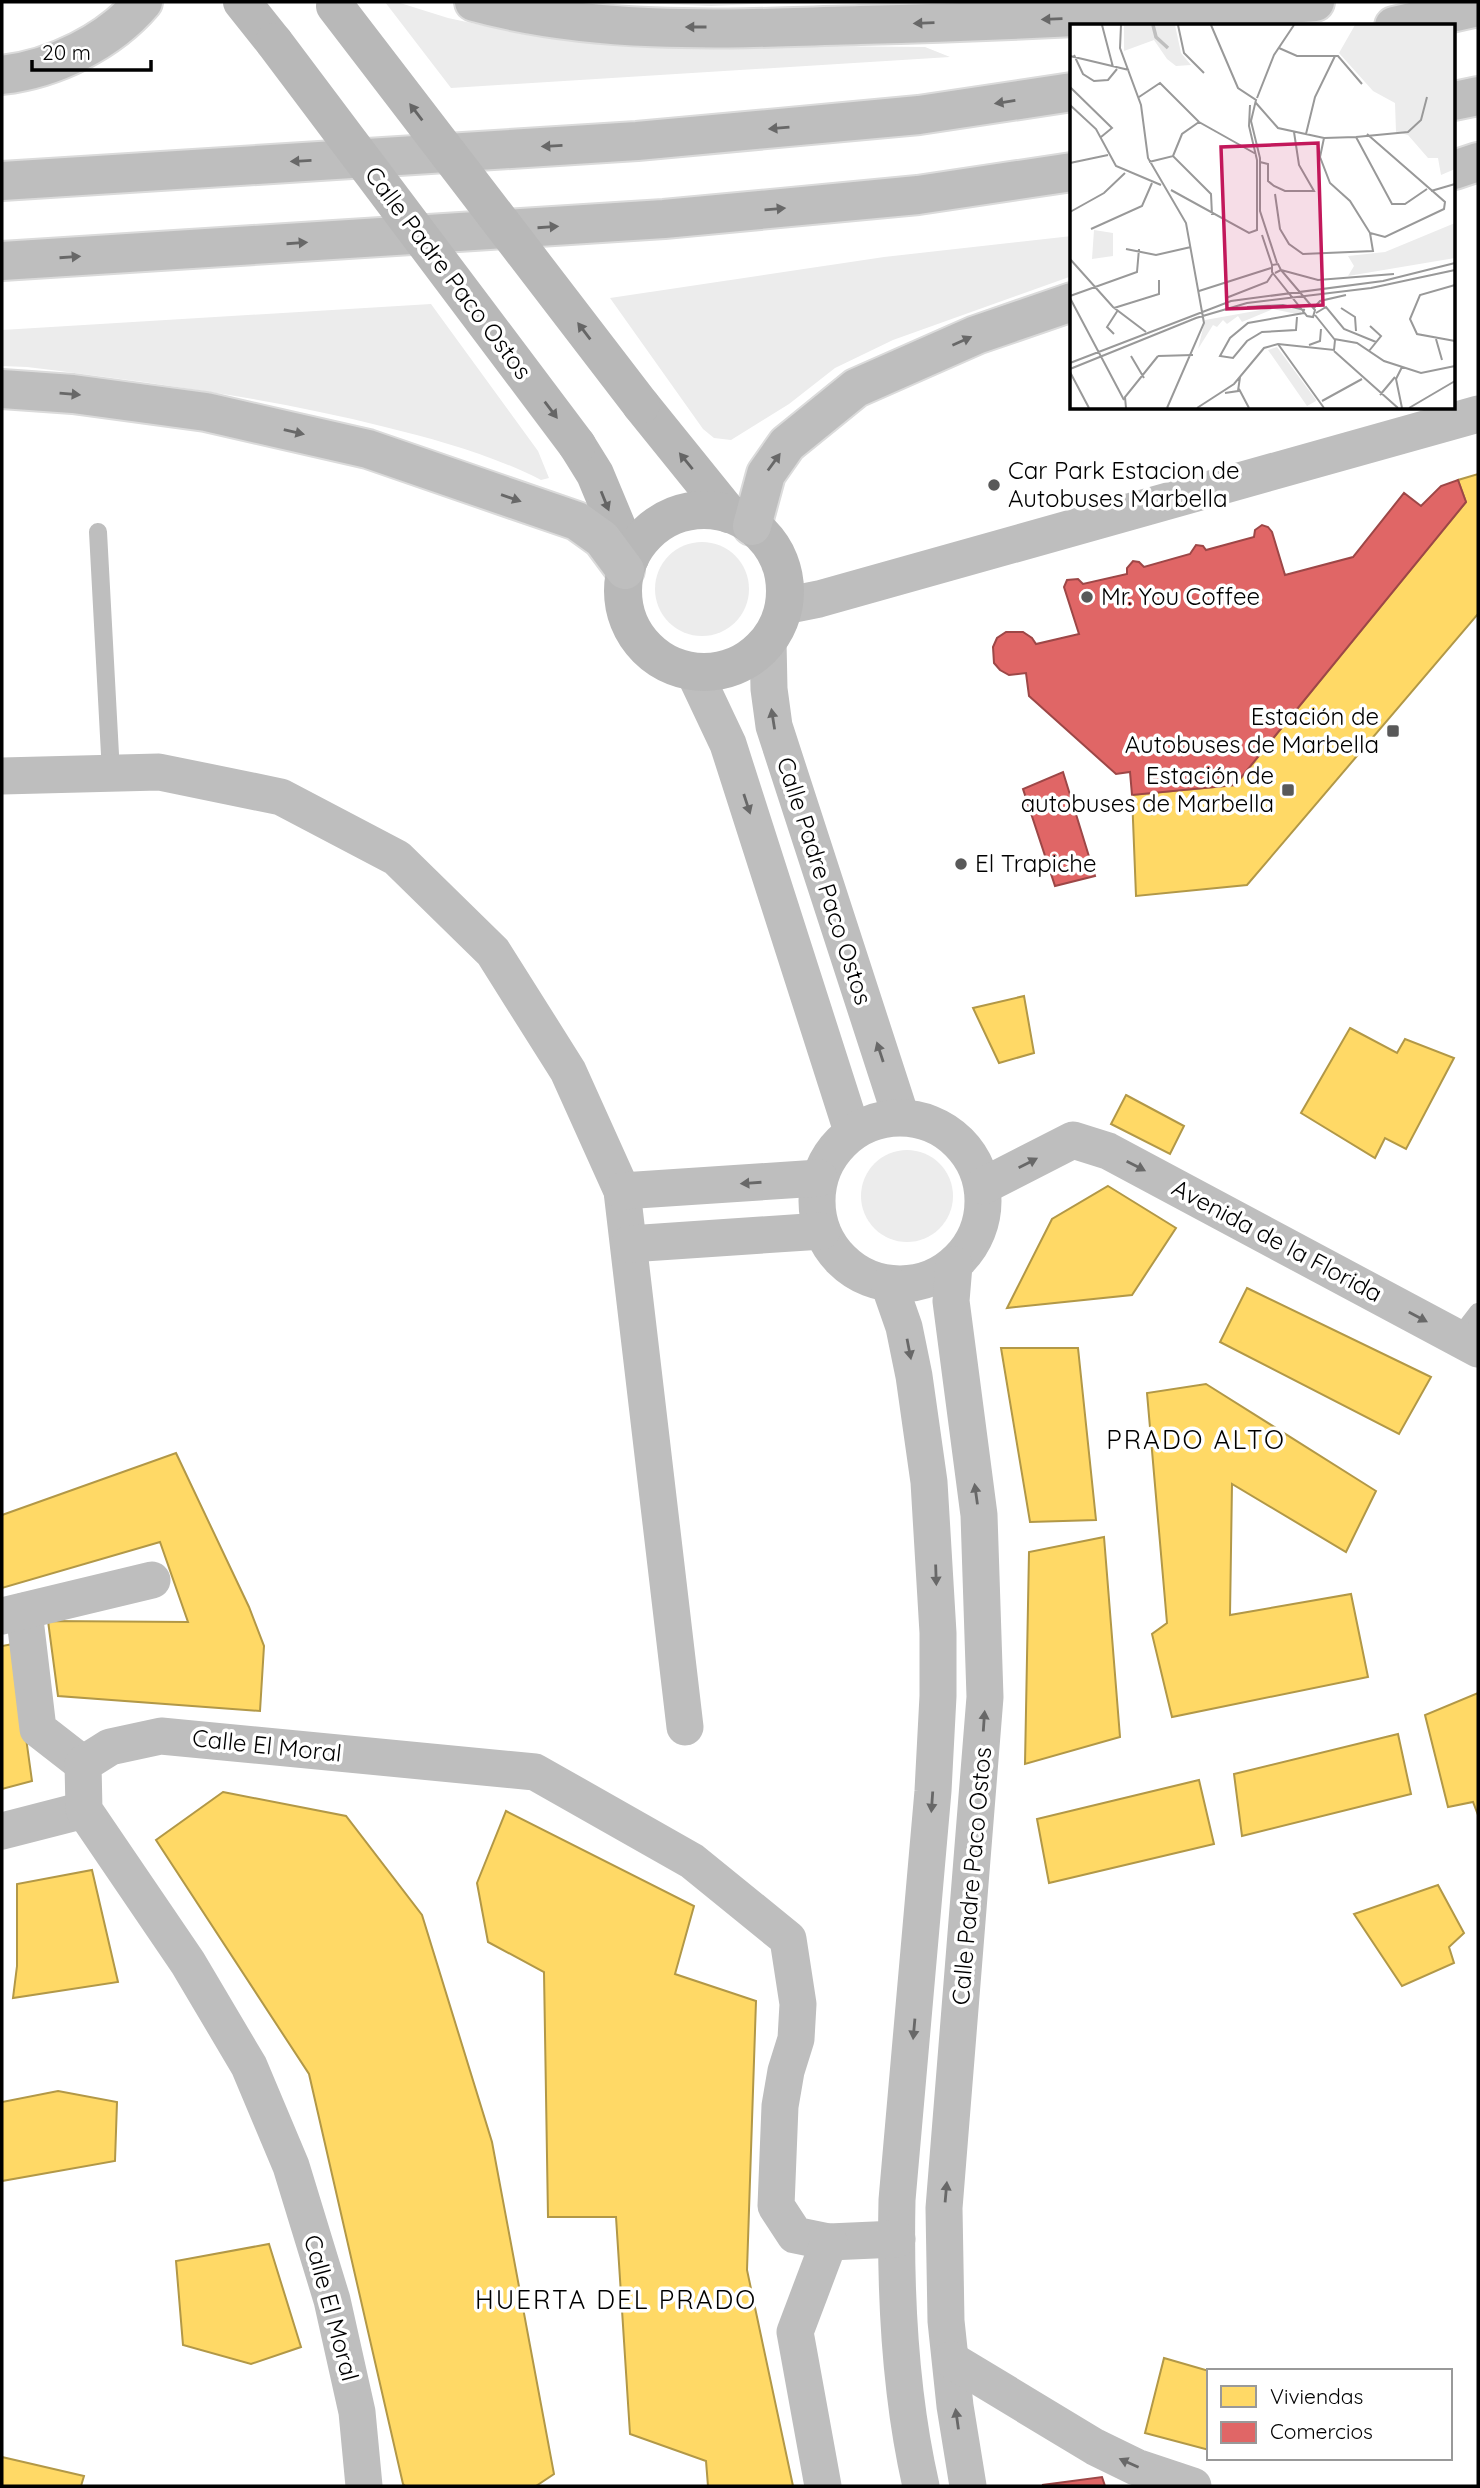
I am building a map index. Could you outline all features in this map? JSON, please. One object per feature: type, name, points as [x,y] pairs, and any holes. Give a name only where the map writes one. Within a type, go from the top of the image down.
[{"type":"highway","points":[[2,75],[51,63],[81,51],[130,18],[143,2]]},
{"type":"highway","points":[[474,2],[556,17],[621,25],[694,27],[1032,20],[1315,2]]},
{"type":"highway","points":[[1417,2],[1478,5]]},
{"type":"highway","points":[[1402,24],[1478,5]]},
{"type":"highway","points":[[2,181],[637,141],[919,115],[1070,92]]},
{"type":"highway","points":[[1456,102],[1478,96]]},
{"type":"highway","points":[[1456,169],[1478,162]]},
{"type":"highway","points":[[2,261],[664,219],[918,195],[1070,172]]},
{"type":"highway","points":[[740,520],[787,444],[856,388],[976,335],[1070,303]]},
{"type":"highway","points":[[2,389],[73,394],[206,412],[368,449],[577,521],[602,539],[628,564]]},
{"type":"main road","name":"Calle Padre Paco Ostos","points":[[242,2],[578,445],[595,474],[628,564]]},
{"type":"main road","points":[[334,4],[641,405],[740,520],[770,544],[782,568],[785,593],[784,607],[768,641],[748,660],[722,671],[694,672],[667,664],[645,648],[629,625],[622,597],[628,564],[636,545],[655,526],[677,514],[703,510],[740,520]]},
{"type":"street","points":[[784,607],[1478,414]]},
{"type":"street","name":"Calle Padre Paco Ostos","points":[[768,641],[769,689],[774,726],[901,1117]]},
{"type":"street","name":"Calle Padre Paco Ostos","points":[[694,672],[728,744],[852,1131]]},
{"type":"street","points":[[2,776],[159,772],[282,797],[397,858],[493,952],[568,1071],[622,1191],[685,1727]]},
{"type":"street","points":[[901,1117],[935,1124],[963,1144],[983,1185],[984,1214],[974,1242],[954,1265],[924,1281],[888,1284],[867,1278],[848,1266],[832,1251],[822,1231],[819,1178],[832,1152],[852,1131],[901,1117]]},
{"type":"street","name":"Avenida de la Florida","points":[[983,1185],[1073,1140],[1108,1151],[1471,1333]]},
{"type":"street","points":[[622,1191],[819,1178]]},
{"type":"street","points":[[629,1244],[822,1231]]},
{"type":"street","name":"Calle Padre Paco Ostos","points":[[954,1265],[951,1301],[979,1515],[985,1697],[944,2208],[944,2281],[958,2431],[968,2486]]},
{"type":"street","name":"Calle Padre Paco Ostos","points":[[888,1284],[904,1327],[918,1402],[929,1482],[938,1633],[933,1791],[897,2200],[907,2403],[921,2486]]},
{"type":"street","points":[[2,1831],[84,1810],[83,1764],[38,1729],[13,1614],[152,1580]]},
{"type":"street","name":"Calle El Moral","points":[[83,1764],[110,1747],[161,1735],[535,1772],[692,1861],[788,1939],[798,2004],[796,2039],[786,2071],[780,2106],[776,2206],[795,2235],[829,2242],[897,2239]]},
{"type":"street","name":"Calle El Moral","points":[[84,1810],[188,1963],[249,2066],[292,2166],[332,2300],[349,2375],[357,2412],[364,2486]]},
{"type":"street","points":[[822,2486],[795,2332],[829,2242]]},
{"type":"street","points":[[951,2360],[1095,2447],[1136,2467],[1193,2486]]},
{"type":"lane","points":[[98,532],[111,773]]},
{"type":"shaded area","points":[[385,2],[397,2],[448,18],[527,35],[605,44],[925,47],[950,57],[451,88]]},
{"type":"shaded area","points":[[619,2],[795,2],[711,6]]},
{"type":"shaded area","points":[[1070,236],[1070,277],[893,340],[835,368],[789,404],[731,440],[714,438],[703,429],[610,298],[884,257]]},
{"type":"shaded area","points":[[431,304],[538,451],[549,478],[541,480],[464,449],[341,416],[162,385],[2,366],[2,330]]},
{"type":"shaded area","points":[[702,542],[720,545],[735,556],[746,571],[749,589],[746,607],[735,622],[720,633],[702,636],[684,633],[669,622],[658,607],[655,589],[658,571],[669,556],[684,545]]},
{"type":"shaded area","points":[[898,1150],[916,1150],[933,1157],[946,1170],[953,1187],[953,1205],[946,1222],[933,1235],[916,1242],[898,1242],[881,1235],[868,1222],[861,1205],[861,1187],[868,1170],[881,1157]]},
{"type":"building: Viviendas","points":[[1478,474],[1478,614],[1247,885],[1136,896],[1132,795],[1235,785],[1466,502],[1458,480]]},
{"type":"building: Viviendas","points":[[1024,996],[1034,1053],[999,1063],[973,1008]]},
{"type":"building: Viviendas","points":[[1350,1028],[1397,1053],[1405,1039],[1454,1058],[1406,1149],[1385,1138],[1375,1158],[1301,1113]]},
{"type":"building: Viviendas","points":[[1126,1095],[1184,1126],[1170,1154],[1111,1124]]},
{"type":"building: Viviendas","points":[[1108,1186],[1176,1228],[1132,1295],[1007,1308],[1052,1219]]},
{"type":"building: Viviendas","points":[[1247,1288],[1431,1377],[1399,1434],[1220,1342]]},
{"type":"building: Viviendas","points":[[1001,1348],[1078,1348],[1096,1520],[1030,1522]]},
{"type":"building: Viviendas","points":[[1206,1384],[1376,1491],[1346,1552],[1232,1484],[1230,1615],[1351,1594],[1368,1677],[1172,1717],[1152,1634],[1167,1623],[1147,1393]]},
{"type":"building: Viviendas","points":[[176,1453],[249,1607],[264,1646],[260,1711],[58,1696],[48,1621],[188,1622],[160,1542],[2,1588],[2,1515]]},
{"type":"building: Viviendas","points":[[1104,1537],[1120,1737],[1025,1764],[1029,1552]]},
{"type":"building: Viviendas","points":[[13,1644],[32,1781],[2,1789],[2,1646]]},
{"type":"building: Viviendas","points":[[1478,1693],[1478,1815],[1473,1802],[1448,1807],[1425,1715]]},
{"type":"building: Viviendas","points":[[1398,1734],[1411,1794],[1242,1836],[1234,1774]]},
{"type":"building: Viviendas","points":[[1199,1780],[1214,1844],[1049,1883],[1037,1819]]},
{"type":"building: Viviendas","points":[[223,1792],[346,1816],[422,1915],[492,2142],[554,2474],[536,2486],[403,2484],[309,2074],[156,1840]]},
{"type":"building: Viviendas","points":[[506,1811],[694,1906],[675,1974],[756,2001],[747,2270],[793,2486],[708,2486],[706,2461],[630,2434],[616,2217],[548,2217],[544,1972],[488,1942],[477,1883]]},
{"type":"building: Viviendas","points":[[92,1870],[118,1982],[13,1998],[17,1966],[17,1884]]},
{"type":"building: Viviendas","points":[[1438,1885],[1464,1933],[1449,1947],[1454,1963],[1402,1986],[1354,1914]]},
{"type":"building: Viviendas","points":[[58,2091],[117,2102],[115,2161],[2,2181],[2,2102]]},
{"type":"building: Viviendas","points":[[269,2244],[301,2347],[251,2364],[183,2345],[176,2261]]},
{"type":"building: Viviendas","points":[[1164,2358],[1207,2370],[1207,2449],[1145,2433]]},
{"type":"building: Viviendas","points":[[2,2457],[84,2476],[81,2486],[2,2486]]},
{"type":"building: Comercios","points":[[1458,480],[1466,502],[1235,785],[1132,795],[1130,772],[1116,774],[1029,696],[1026,673],[1009,675],[994,663],[993,647],[997,638],[1006,632],[1023,632],[1036,644],[1079,634],[1064,587],[1067,580],[1078,579],[1083,584],[1127,574],[1127,568],[1133,561],[1144,567],[1190,554],[1196,545],[1203,546],[1206,550],[1254,537],[1255,530],[1262,525],[1272,532],[1285,575],[1353,557],[1404,493],[1421,506],[1441,486]]},
{"type":"building: Comercios","points":[[1063,772],[1095,876],[1055,886],[1023,789]]},
{"type":"building: Comercios","points":[[1102,2477],[1105,2486],[1042,2485]]},
{"type":"place","name":"Car Park Estacion de Autobuses Marbella","points":[[994,485]]},
{"type":"place","name":"Mr. You Coffee","points":[[1087,597]]},
{"type":"place","name":"Estación de Autobuses de Marbella","points":[[1393,731]]},
{"type":"place","name":"Estación de autobuses de Marbella","points":[[1288,790]]},
{"type":"place","name":"El Trapiche","points":[[961,864]]},
{"type":"district","name":"PRADO ALTO","points":[[1196,1440]]},
{"type":"district","name":"HUERTA DEL PRADO","points":[[616,2300]]}]
